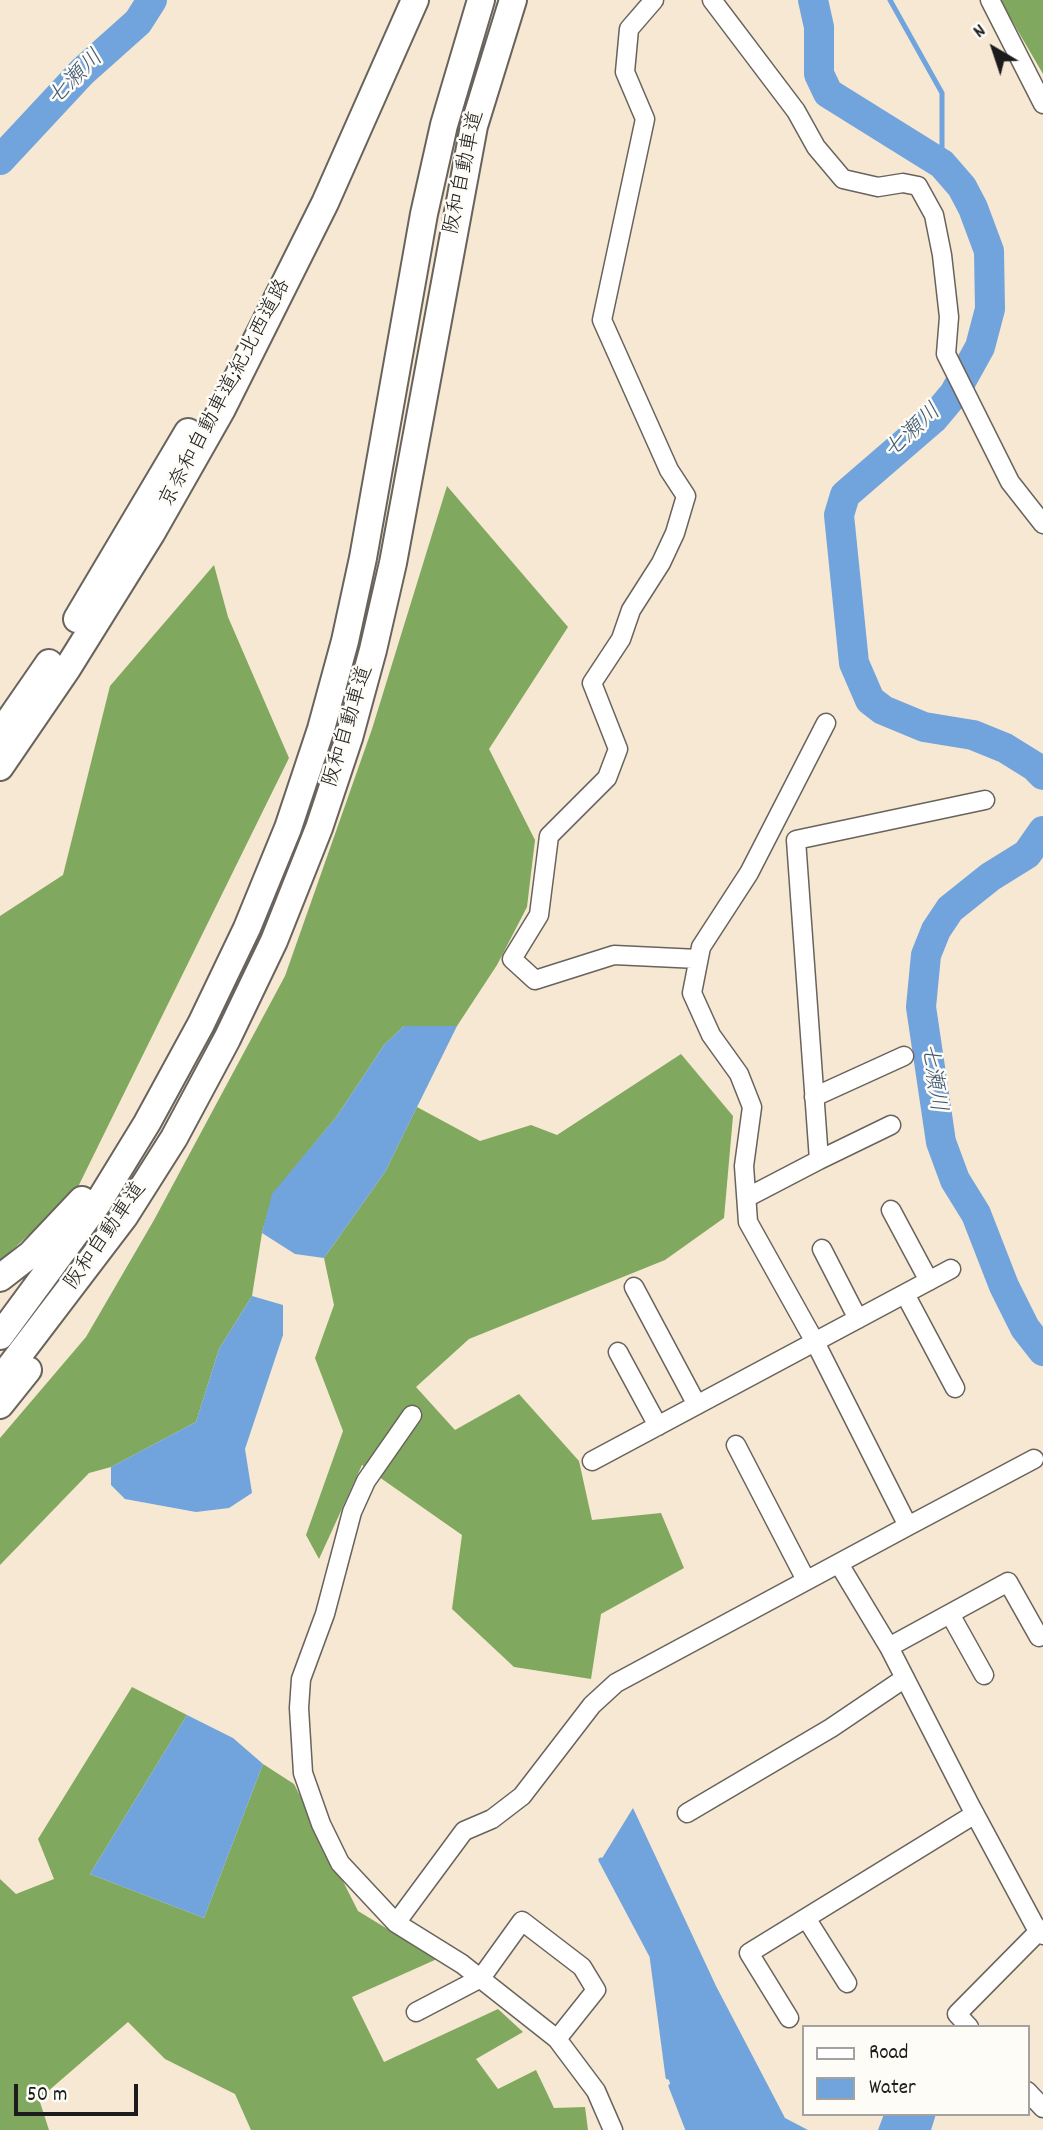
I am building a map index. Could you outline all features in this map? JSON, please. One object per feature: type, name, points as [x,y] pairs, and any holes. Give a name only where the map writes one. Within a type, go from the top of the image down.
[{"type":"highway","name":"京奈和自動車道;紀北西道路","points":[[0,733],[51,660],[262,312],[399,0]]},
{"type":"highway","name":"京奈和自動車道;紀北西道路","points":[[0,767],[67,668],[151,534],[415,0]]},
{"type":"highway","name":"阪和自動車道","points":[[0,1336],[98,1203],[147,1123],[235,952],[288,828],[321,729],[345,641],[363,558],[424,214],[444,125],[481,0]]},
{"type":"highway","name":"阪和自動車道","points":[[0,1380],[124,1217],[174,1138],[228,1039],[274,941],[319,828],[349,738],[393,564],[474,126],[513,0]]},
{"type":"highway","points":[[0,1278],[67,1219],[97,1183],[131,1130],[192,1023],[288,828]]},
{"type":"highway","points":[[0,1405],[76,1304],[124,1217]]},
{"type":"street","points":[[654,0],[629,29],[625,72],[645,119],[602,320],[669,470],[685,496],[675,533],[661,563],[631,610],[621,639],[592,683],[618,749],[607,778],[550,836],[539,915],[512,959],[535,980],[614,955],[698,959]]},
{"type":"street","points":[[712,0],[796,111],[816,147],[843,179],[878,187],[903,183],[918,186],[934,215],[942,255],[949,317],[946,354],[1010,482],[1043,524]]},
{"type":"street","points":[[990,0],[1043,104]]},
{"type":"street","points":[[826,723],[749,873],[701,947],[692,993],[710,1035],[739,1074],[752,1107],[744,1166],[748,1222],[816,1342],[908,1526]]},
{"type":"street","points":[[818,1160],[796,840],[985,800]]},
{"type":"street","points":[[814,1097],[904,1056]]},
{"type":"street","points":[[748,1198],[891,1125]]},
{"type":"street","points":[[891,1210],[929,1281]]},
{"type":"street","points":[[822,1249],[858,1319]]},
{"type":"street","points":[[592,1461],[951,1269]]},
{"type":"street","points":[[634,1287],[697,1405]]},
{"type":"street","points":[[905,1294],[955,1388]]},
{"type":"street","points":[[618,1352],[658,1426]]},
{"type":"street","points":[[412,1415],[366,1481],[352,1513],[325,1614],[301,1679],[299,1708],[303,1773],[321,1824],[340,1863],[396,1923],[481,1978],[556,2039],[596,2091],[613,2130]]},
{"type":"street","points":[[736,1445],[806,1580]]},
{"type":"street","points":[[396,1923],[464,1831],[492,1819],[522,1796],[593,1705],[616,1683],[1034,1459]]},
{"type":"street","points":[[839,1564],[890,1647],[975,1814],[1041,1933],[957,2014],[966,2025]]},
{"type":"street","points":[[890,1647],[1008,1583],[1039,1637]]},
{"type":"street","points":[[950,1614],[984,1675]]},
{"type":"street","points":[[687,1813],[831,1728],[905,1678]]},
{"type":"street","points":[[789,2018],[749,1953],[975,1814]]},
{"type":"street","points":[[806,1918],[847,1983]]},
{"type":"street","points":[[416,2012],[481,1978],[522,1922],[582,1967],[596,1990],[556,2039]]},
{"type":"street","points":[[1029,2093],[1043,2108]]},
{"type":"green space","points":[[1000,0],[1043,0],[1043,74]]},
{"type":"green space","points":[[447,486],[568,627],[489,749],[535,840],[527,907],[497,965],[457,1026],[404,1026],[384,1045],[337,1116],[273,1194],[262,1233],[252,1296],[219,1349],[196,1422],[111,1467],[89,1473],[0,1565],[0,1438],[86,1337],[154,1220],[285,976],[372,729]]},
{"type":"green space","points":[[214,565],[228,617],[289,758],[75,1193],[0,1261],[0,916],[63,875],[110,686]]},
{"type":"green space","points":[[681,1054],[733,1116],[724,1218],[665,1260],[469,1339],[416,1387],[455,1430],[519,1394],[579,1461],[592,1520],[661,1513],[684,1568],[601,1614],[591,1679],[514,1667],[452,1609],[462,1535],[362,1465],[319,1559],[306,1535],[343,1431],[315,1358],[334,1305],[324,1258],[385,1172],[417,1107],[480,1141],[531,1125],[557,1135]]},
{"type":"green space","points":[[132,1687],[187,1715],[90,1874],[204,1918],[263,1764],[294,1784],[358,1911],[437,1959],[352,1997],[384,2062],[498,2009],[523,2032],[476,2059],[498,2089],[536,2070],[554,2108],[585,2107],[588,2130],[251,2130],[235,2094],[165,2059],[128,2022],[39,2099],[49,2130],[0,2130],[0,1879],[16,1894],[54,1879],[38,1839]]},
{"type":"water","points":[[404,1026],[457,1026],[385,1172],[324,1258],[295,1254],[262,1233],[272,1194],[337,1116],[384,1045]]},
{"type":"water","points":[[252,1296],[283,1305],[283,1335],[245,1449],[252,1493],[229,1508],[196,1512],[125,1499],[111,1485],[111,1467],[196,1422],[219,1349]]},
{"type":"water","points":[[187,1715],[233,1738],[263,1764],[204,1918],[90,1874]]},
{"type":"water","points":[[633,1808],[716,1986],[785,2118],[808,2130],[688,2130],[668,2078],[652,1956],[601,1860]]},
{"type":"water","points":[[883,2116],[935,2116],[931,2130],[878,2130]]},
{"type":"waterway","name":"七瀬川","points":[[0,160],[82,72],[138,22],[152,0]]},
{"type":"waterway","name":"七瀬川","points":[[813,0],[819,27],[819,74],[828,93],[942,164],[962,187],[989,251],[990,309],[980,347],[954,394],[933,419],[845,495],[839,515],[854,663],[870,700],[883,710],[924,727],[973,735],[1005,748],[1034,766],[1043,775]]},
{"type":"waterway","points":[[890,0],[942,93],[942,164]]},
{"type":"waterway","name":"七瀬川","points":[[1043,831],[1027,854],[990,877],[950,909],[936,930],[926,955],[921,1007],[941,1142],[955,1180],[976,1214],[1004,1286],[1025,1328],[1043,1351]]},
{"type":"waterway","points":[[601,1860],[652,1956],[668,2077]]},
{"type":"waterway","points":[[671,2086],[688,2130]]}]
